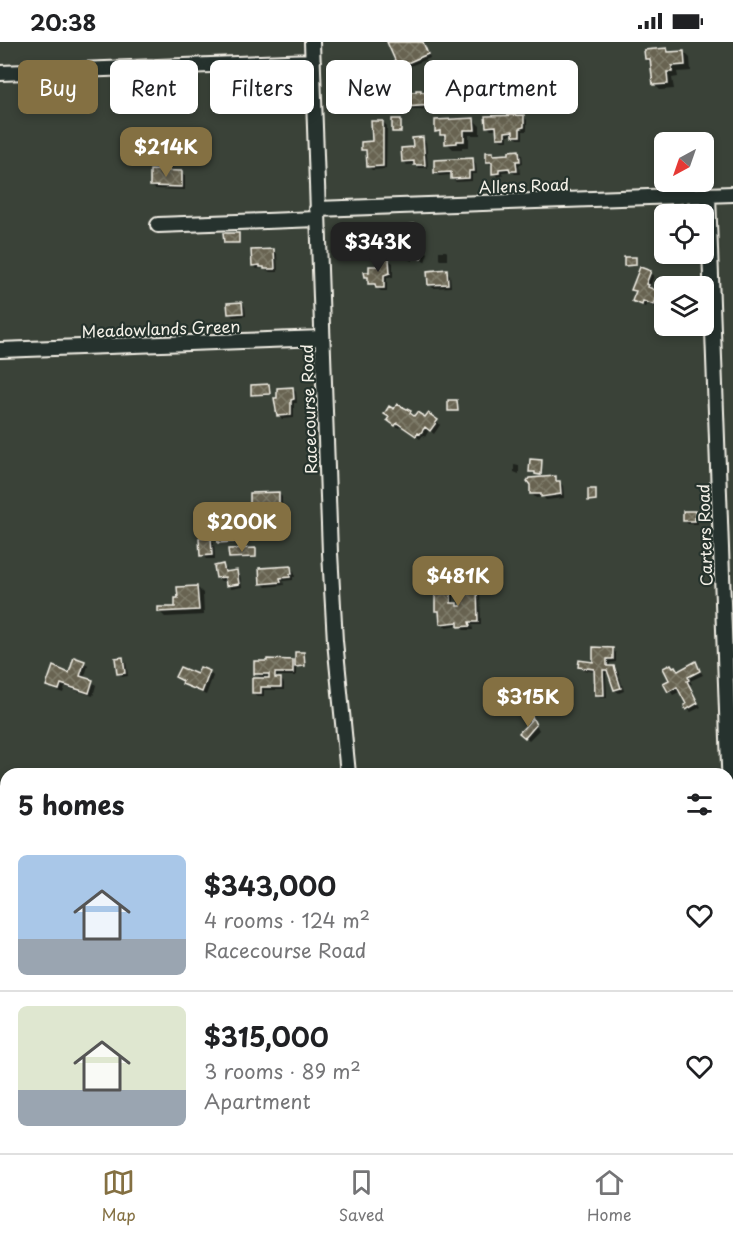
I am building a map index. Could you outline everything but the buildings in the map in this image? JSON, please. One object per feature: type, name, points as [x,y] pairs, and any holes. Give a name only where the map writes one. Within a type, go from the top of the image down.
[{"type":"street","name":"Racecourse Road","points":[[312,42],[313,60]]},
{"type":"street","points":[[0,73],[210,66]]},
{"type":"street","name":"Racecourse Road","points":[[314,100],[334,641],[347,768]]},
{"type":"street","name":"Allens Road","points":[[158,225],[317,214],[733,194]]},
{"type":"street","name":"Carters Road","points":[[708,195],[729,768]]},
{"type":"street","name":"Meadowlands Green","points":[[0,350],[322,338]]}]
